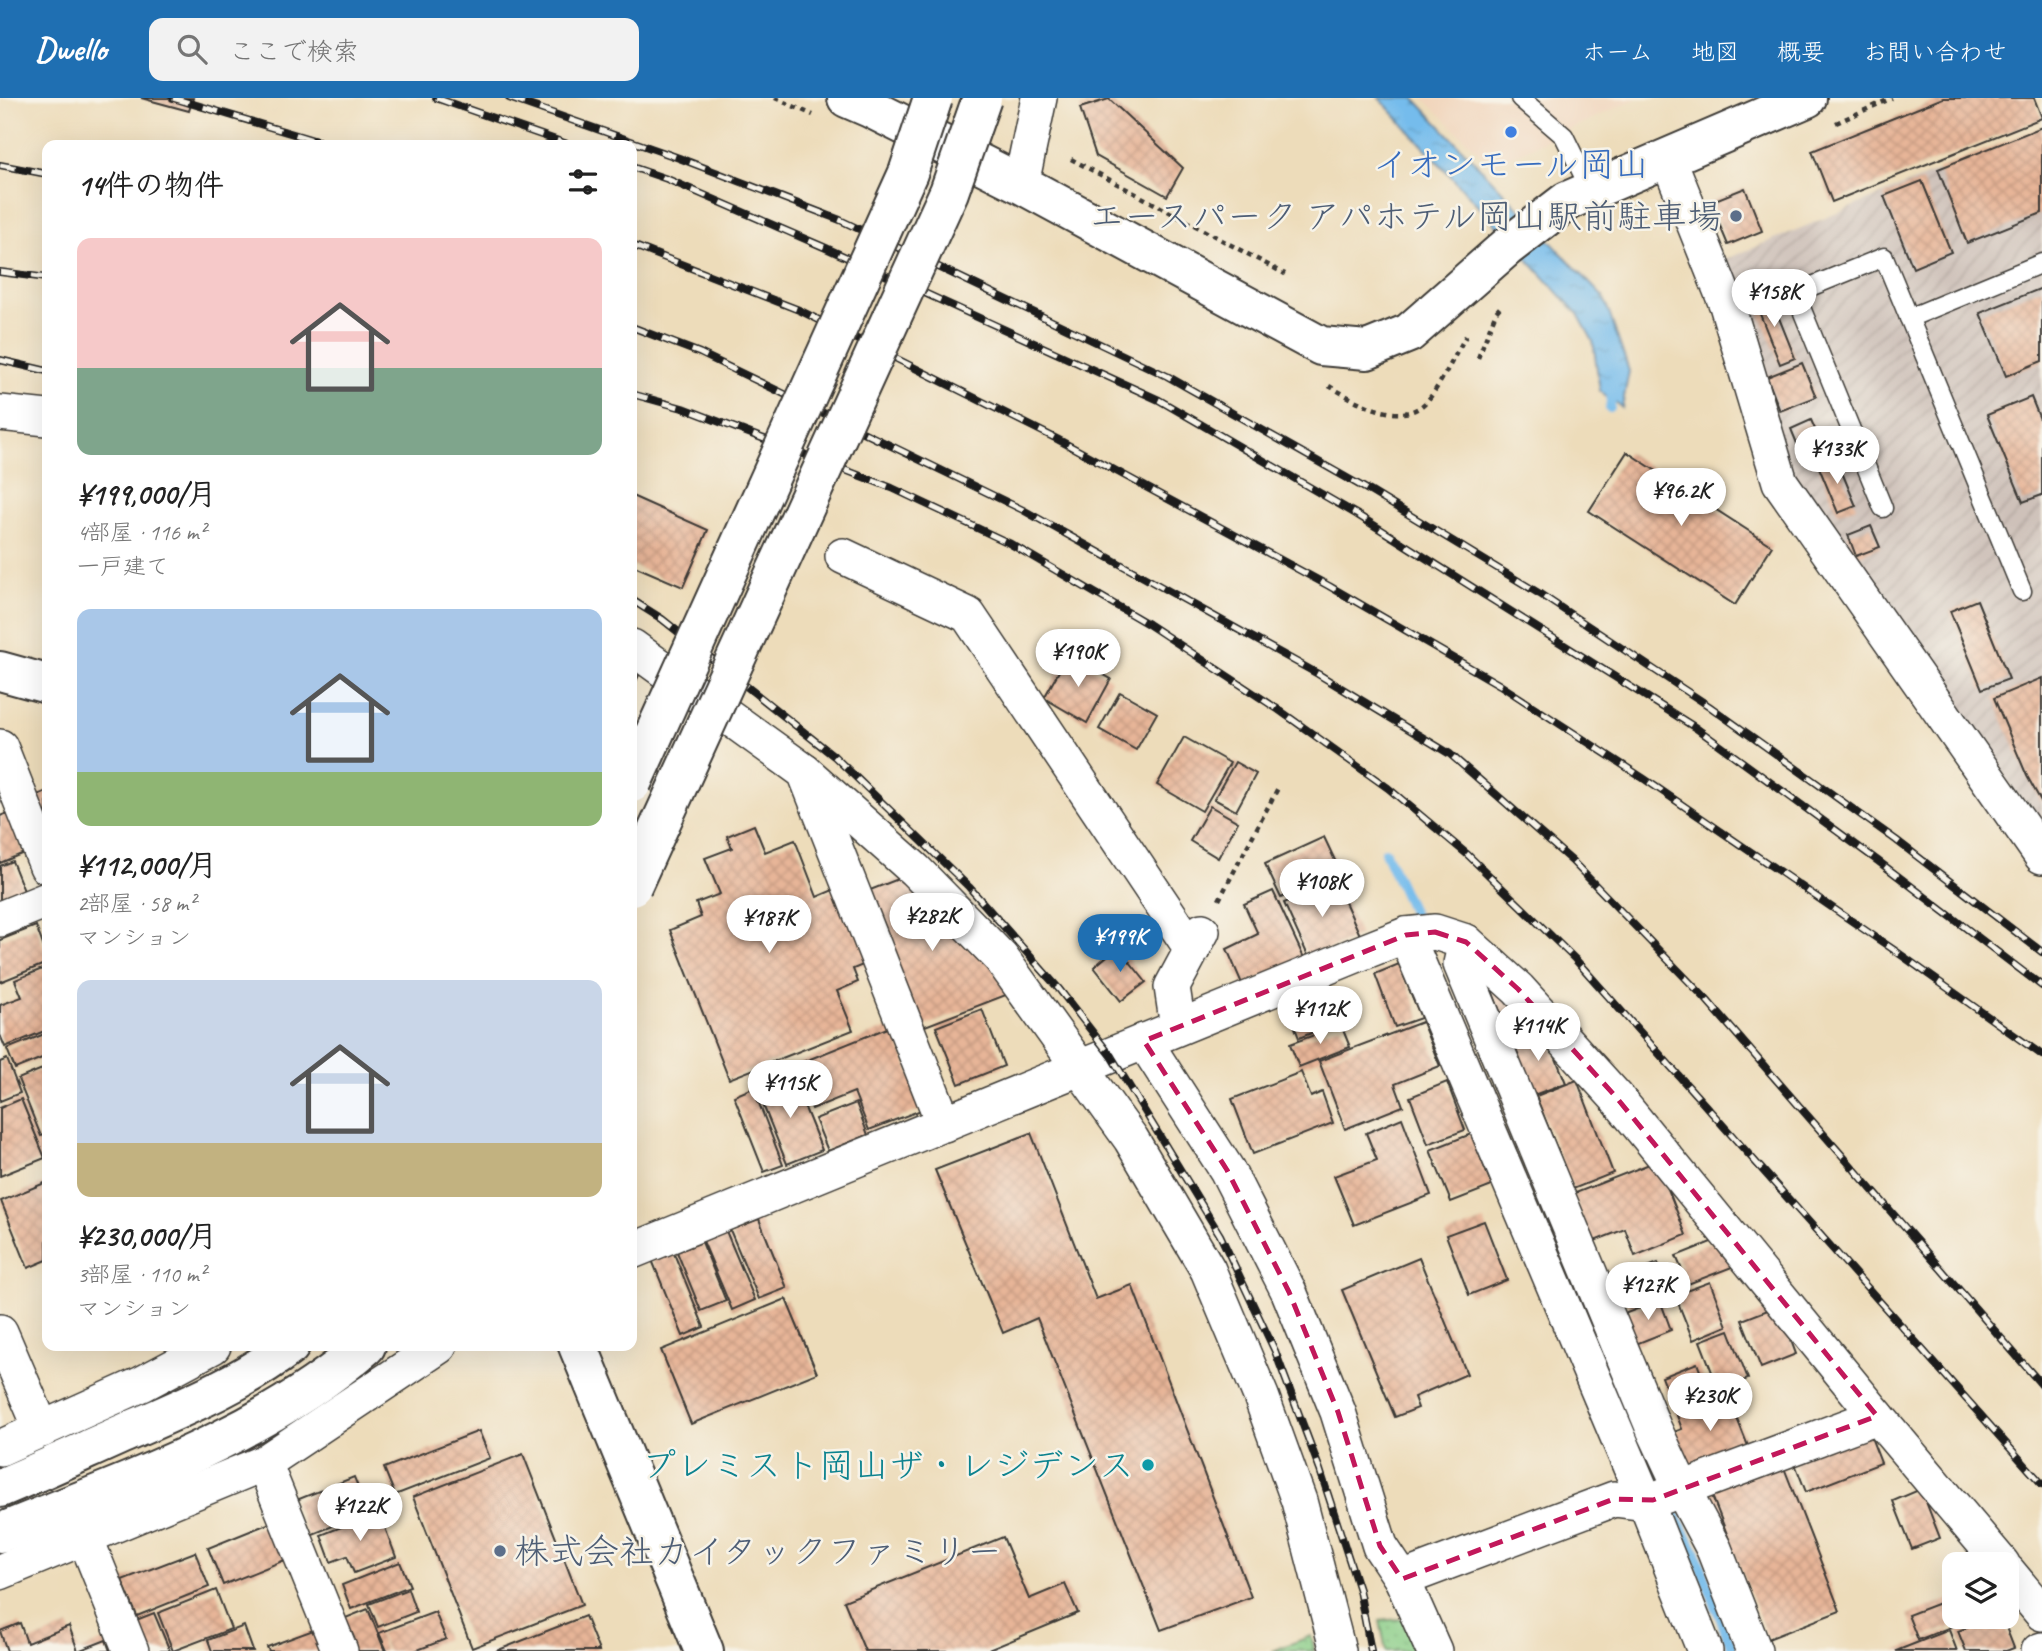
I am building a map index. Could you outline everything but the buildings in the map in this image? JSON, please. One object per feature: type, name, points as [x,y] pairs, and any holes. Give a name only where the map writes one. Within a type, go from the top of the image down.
[{"type":"street","points":[[637,772],[902,186],[933,98]]},
{"type":"street","points":[[637,876],[949,192],[982,98]]},
{"type":"street","points":[[1021,184],[1039,98]]},
{"type":"street","points":[[853,106],[1021,184],[1321,346],[1367,350],[1409,333],[1507,247],[1567,201],[1807,98]]},
{"type":"street","points":[[1668,158],[1727,304],[1780,482],[2042,856]]},
{"type":"street","points":[[0,413],[42,417]]},
{"type":"street","points":[[843,556],[968,615],[1197,940],[1172,987],[1178,1027]]},
{"type":"street","points":[[637,651],[805,772],[915,870],[1001,958],[1131,1139],[1208,1270],[1261,1396],[1299,1501],[1338,1651]]},
{"type":"street","points":[[0,671],[42,683]]},
{"type":"street","points":[[0,747],[42,853]]},
{"type":"street","points":[[805,772],[944,1124]]},
{"type":"street","points":[[0,919],[42,902]]},
{"type":"street","points":[[637,1249],[1178,1027],[1431,936]]},
{"type":"street","points":[[1431,936],[1518,989],[1616,1097],[1991,1552]]},
{"type":"street","points":[[1431,936],[1664,1496],[1714,1549],[1754,1651]]},
{"type":"street","points":[[1431,936],[1461,964],[1654,1429],[1664,1496],[1705,1651]]},
{"type":"street","points":[[1144,1041],[1227,1170],[1289,1292],[1338,1412],[1380,1546],[1402,1579],[1434,1651]]},
{"type":"street","points":[[0,1332],[43,1430]]},
{"type":"street","points":[[0,1448],[142,1384],[205,1351]]},
{"type":"street","points":[[0,1488],[195,1401],[283,1351]]},
{"type":"street","points":[[0,1533],[195,1453],[247,1428],[306,1393],[360,1351]]},
{"type":"street","points":[[0,1572],[264,1463],[432,1351]]},
{"type":"street","points":[[580,1351],[704,1651]]},
{"type":"street","points":[[1402,1579],[1614,1499],[1664,1496],[1877,1416]]},
{"type":"street","points":[[264,1463],[340,1651]]},
{"type":"street","points":[[85,1537],[131,1651]]},
{"type":"street","points":[[2019,1585],[2042,1613]]},
{"type":"lane","points":[[1520,98],[1564,136],[1591,191]]},
{"type":"lane","points":[[1883,508],[1795,293],[1884,257],[2022,592]]},
{"type":"lane","points":[[1909,318],[2042,263]]},
{"type":"path","points":[[775,98],[853,106]]},
{"type":"path","points":[[1836,123],[1892,98]]},
{"type":"path","points":[[1071,159],[1285,274]]},
{"type":"path","points":[[1478,358],[1496,312],[1504,303],[1499,296]]},
{"type":"path","points":[[1320,381],[1368,408],[1403,414],[1426,402],[1469,332]]},
{"type":"path","points":[[1197,940],[1278,788]]},
{"type":"highlighted area","points":[[1435,932],[1466,942],[1518,989],[1616,1097],[1877,1416],[1653,1500],[1614,1499],[1402,1579],[1380,1546],[1338,1412],[1289,1292],[1227,1170],[1144,1041],[1406,935]]},
{"type":"shaded area","name":"イオンモール岡山","points":[[1423,98],[1638,98],[1492,165]]},
{"type":"shaded area","points":[[2042,128],[2042,833],[1788,474],[1719,262]]},
{"type":"green space","points":[[1409,1618],[1423,1651],[1386,1651],[1380,1621]]},
{"type":"green space","points":[[1311,1636],[1315,1651],[1272,1651]]},
{"type":"water","points":[[1379,98],[1414,98],[1604,298],[1629,371],[1622,408],[1600,391],[1593,341],[1578,314]]},
{"type":"waterway","points":[[1610,408],[1613,386]]},
{"type":"waterway","points":[[1385,852],[1420,929]]},
{"type":"waterway","points":[[1648,1465],[1695,1551],[1733,1651]]},
{"type":"railway","points":[[173,98],[313,140]]},
{"type":"railway","points":[[436,98],[556,140]]},
{"type":"railway","points":[[509,98],[628,140]]},
{"type":"railway","points":[[637,143],[840,220],[1167,376],[1370,491],[1540,594],[1709,706],[1896,840],[2042,952]]},
{"type":"railway","points":[[0,165],[42,173]]},
{"type":"railway","points":[[637,169],[667,179],[826,248],[1159,400],[1356,514],[1696,728],[1878,861],[2042,986]]},
{"type":"railway","points":[[637,247],[799,310],[1057,439],[1329,586],[1500,685],[1643,778],[2042,1055]]},
{"type":"railway","points":[[0,272],[42,277]]},
{"type":"railway","points":[[637,329],[700,353],[1023,510],[1318,674],[1450,754],[1572,861],[1705,998],[2042,1385]]},
{"type":"railway","points":[[0,360],[42,370]]},
{"type":"railway","points":[[637,395],[686,409],[892,488],[1009,543],[1148,624],[1279,710],[1388,788],[1468,855],[1575,959],[2042,1484]]},
{"type":"railway","points":[[637,603],[662,619],[834,756],[969,887],[1059,989],[1111,1056],[1220,1235],[1275,1351],[1320,1470],[1359,1590],[1371,1651]]},
{"type":"place","name":"イオンモール岡山","points":[[1511,132]]},
{"type":"place","name":"エースパーク アパホテル岡山駅前駐車場","points":[[1736,216]]},
{"type":"place","name":"プレミスト岡山ザ・レジデンス","points":[[1148,1465]]},
{"type":"place","name":"株式会社カイタックファミリー","points":[[500,1551]]}]
